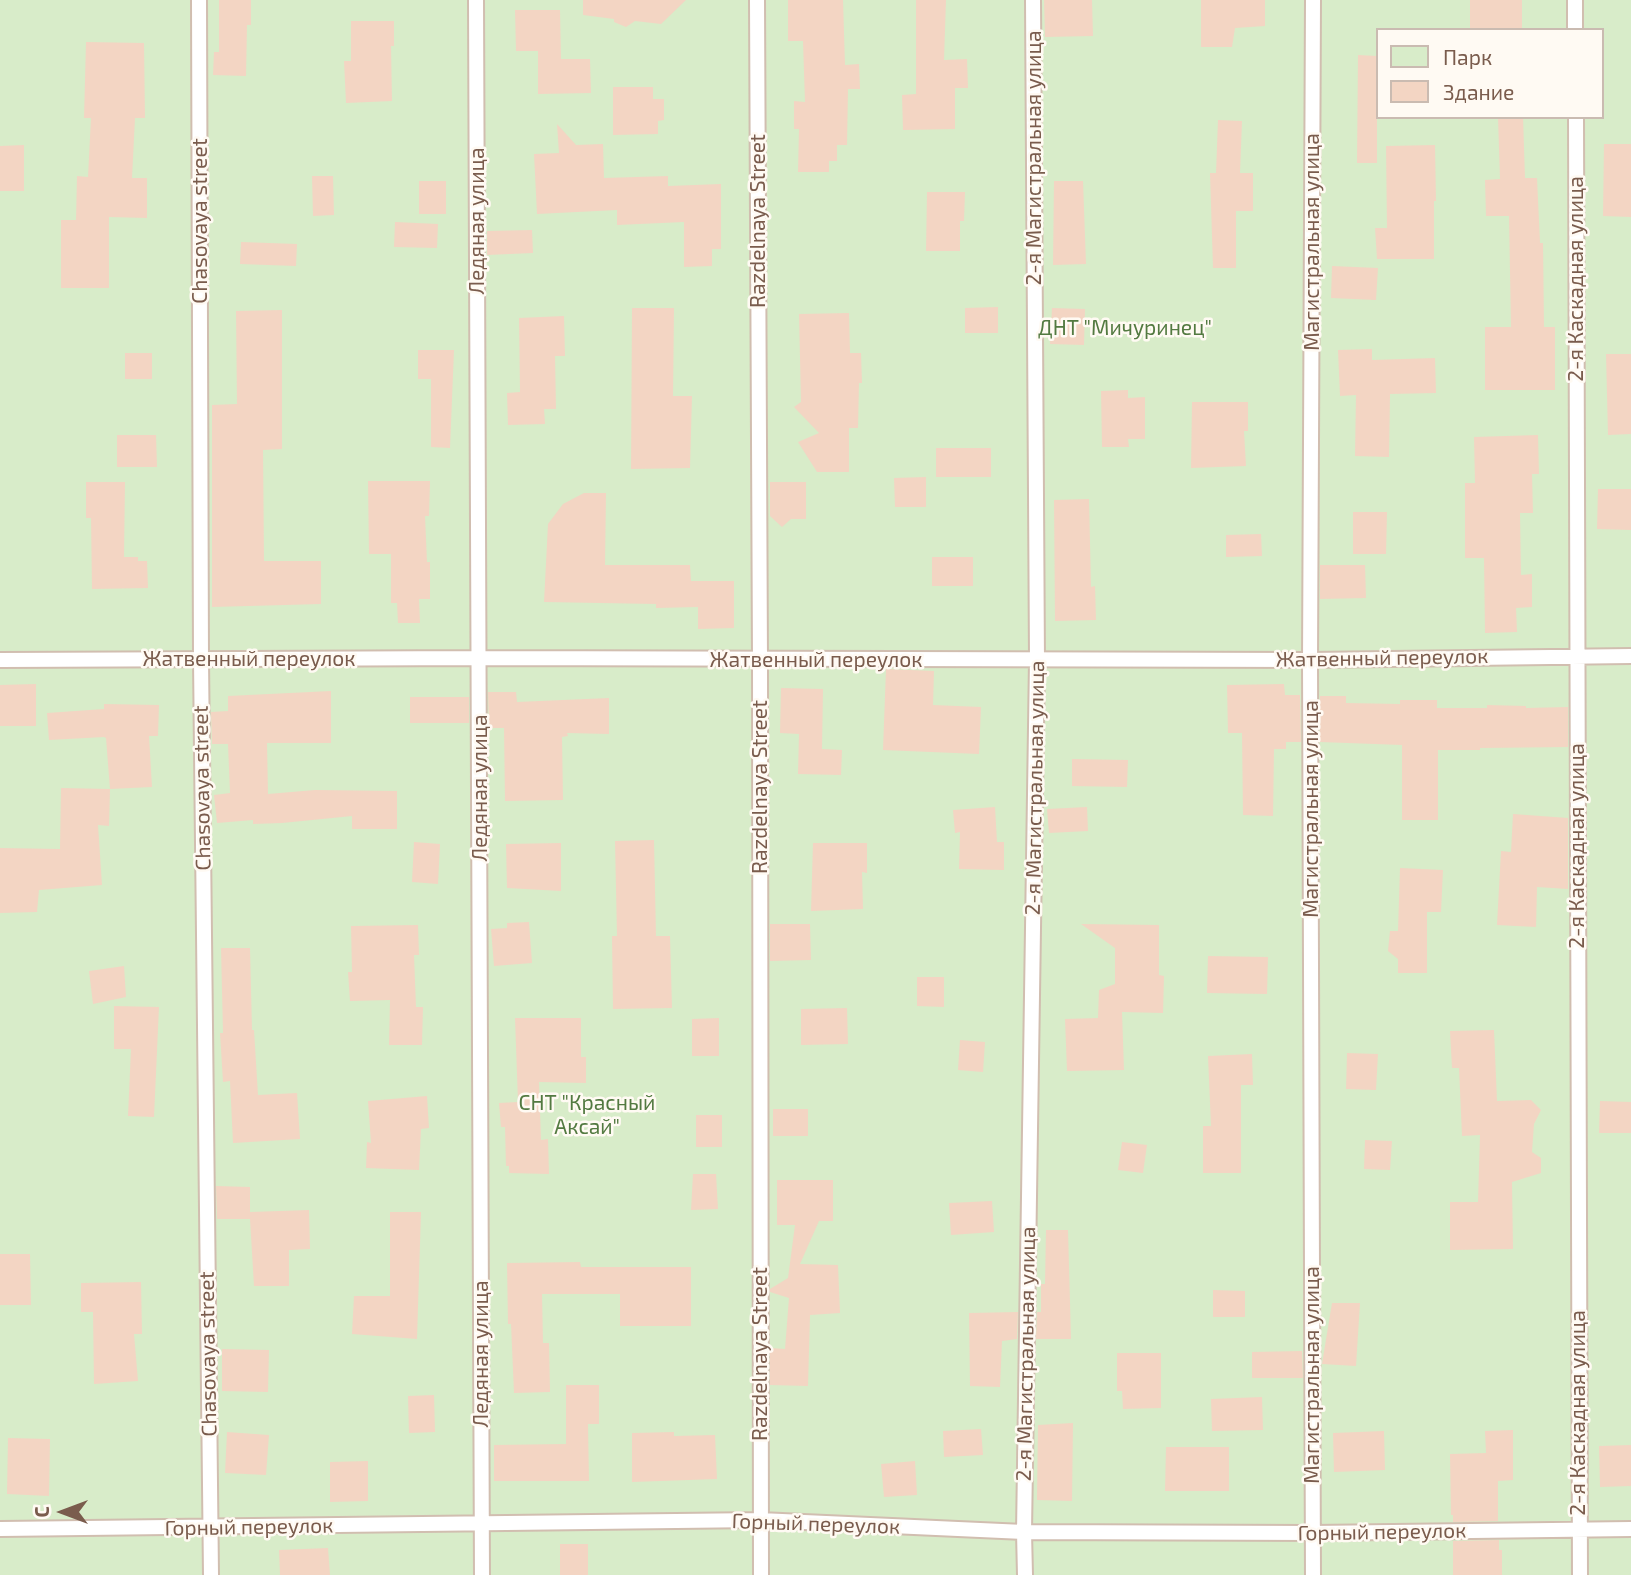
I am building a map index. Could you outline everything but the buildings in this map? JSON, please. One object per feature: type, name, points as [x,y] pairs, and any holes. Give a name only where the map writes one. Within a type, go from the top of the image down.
[{"type":"lane","name":"Chasovaya street","points":[[200,0],[201,660],[211,1575]]},
{"type":"lane","name":"Ледяная улица","points":[[476,0],[482,1575]]},
{"type":"lane","name":"Razdelnaya Street","points":[[757,0],[761,660],[761,1575]]},
{"type":"lane","name":"2-я Магистральная улица","points":[[1025,1575],[1037,660],[1033,0]]},
{"type":"lane","name":"Магистральная улица","points":[[1313,0],[1310,660],[1313,1575]]},
{"type":"lane","points":[[1575,0],[1575,28]]},
{"type":"lane","name":"2-я Каскадная улица","points":[[1576,119],[1580,1575]]},
{"type":"lane","name":"Жатвенный переулок","points":[[0,660],[1310,660],[1631,656]]},
{"type":"lane","name":"Горный переулок","points":[[0,1529],[760,1520],[1024,1532],[1313,1533],[1631,1529]]},
{"type":"green space","points":[[0,0],[1631,0],[1631,1575],[0,1575]]},
{"type":"park label","name":"ДНТ \"Мичуринец\"","points":[[1125,328]]},
{"type":"park label","name":"СНТ \"Красный Аксай\"","points":[[587,1115]]}]
